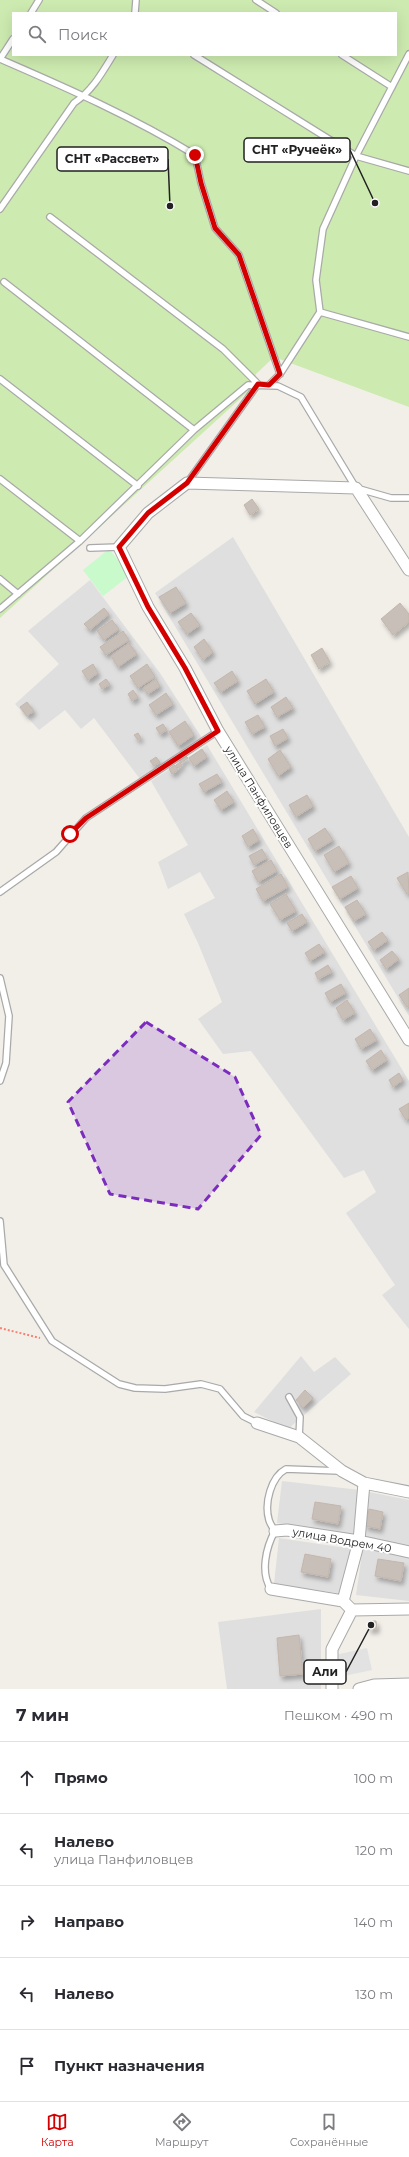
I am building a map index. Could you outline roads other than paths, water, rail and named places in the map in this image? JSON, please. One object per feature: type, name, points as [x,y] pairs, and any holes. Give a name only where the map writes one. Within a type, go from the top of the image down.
[{"type":"street","points":[[119,547],[148,513],[187,483],[356,488],[409,570]]},
{"type":"street","name":"улица Панфиловцев","points":[[119,547],[148,607],[185,668],[218,731],[409,1040]]},
{"type":"street","points":[[257,1423],[300,1437],[342,1471],[364,1483],[409,1492]]},
{"type":"street","points":[[343,1601],[359,1541],[364,1483]]},
{"type":"street","name":"улица Водрем 40","points":[[275,1531],[287,1530],[359,1541],[409,1552]]},
{"type":"street","points":[[270,1589],[343,1601],[352,1610],[409,1609]]},
{"type":"street","points":[[332,1689],[332,1649],[352,1610]]},
{"type":"street","points":[[359,1689],[409,1684]]},
{"type":"lane","points":[[32,12],[39,0]]},
{"type":"lane","points":[[135,12],[136,0]]},
{"type":"lane","points":[[256,0],[274,12]]},
{"type":"lane","points":[[12,41],[0,59],[84,96],[154,130],[195,155],[201,183],[215,228],[239,255],[280,374]]},
{"type":"lane","points":[[269,385],[280,374],[320,312],[316,280],[323,228],[356,156],[409,54]]},
{"type":"lane","points":[[0,209],[74,102],[84,96],[101,75],[112,56]]},
{"type":"lane","points":[[196,56],[356,156],[409,171]]},
{"type":"lane","points":[[344,56],[392,87]]},
{"type":"lane","points":[[50,217],[223,349],[258,384]]},
{"type":"lane","points":[[4,282],[194,430]]},
{"type":"lane","points":[[320,312],[409,337]]},
{"type":"lane","points":[[0,379],[138,486]]},
{"type":"lane","points":[[187,483],[258,384]]},
{"type":"lane","points":[[0,609],[80,541],[194,430],[248,385],[258,384],[278,386],[301,397],[356,488],[391,498],[409,498]]},
{"type":"lane","points":[[0,479],[80,541]]},
{"type":"lane","points":[[90,548],[119,547]]},
{"type":"lane","points":[[0,579],[18,594]]},
{"type":"lane","points":[[0,892],[56,852],[86,818],[218,731]]},
{"type":"lane","points":[[0,978],[9,1016],[6,1063],[0,1081]]},
{"type":"lane","points":[[0,1221],[4,1265],[52,1341],[119,1384],[135,1388],[165,1389],[201,1384],[220,1389],[243,1416],[257,1423]]},
{"type":"lane","points":[[289,1397],[300,1417],[300,1437]]},
{"type":"lane","points":[[270,1589],[265,1574],[269,1542],[275,1531],[269,1519],[269,1496],[273,1482],[280,1472],[294,1468],[310,1471],[342,1471]]},
{"type":"place","name":"СНТ «Ручеёк»","points":[[375,203]]},
{"type":"place","name":"СНТ «Рассвет»","points":[[170,206]]},
{"type":"place","name":"Али","points":[[371,1625]]}]
